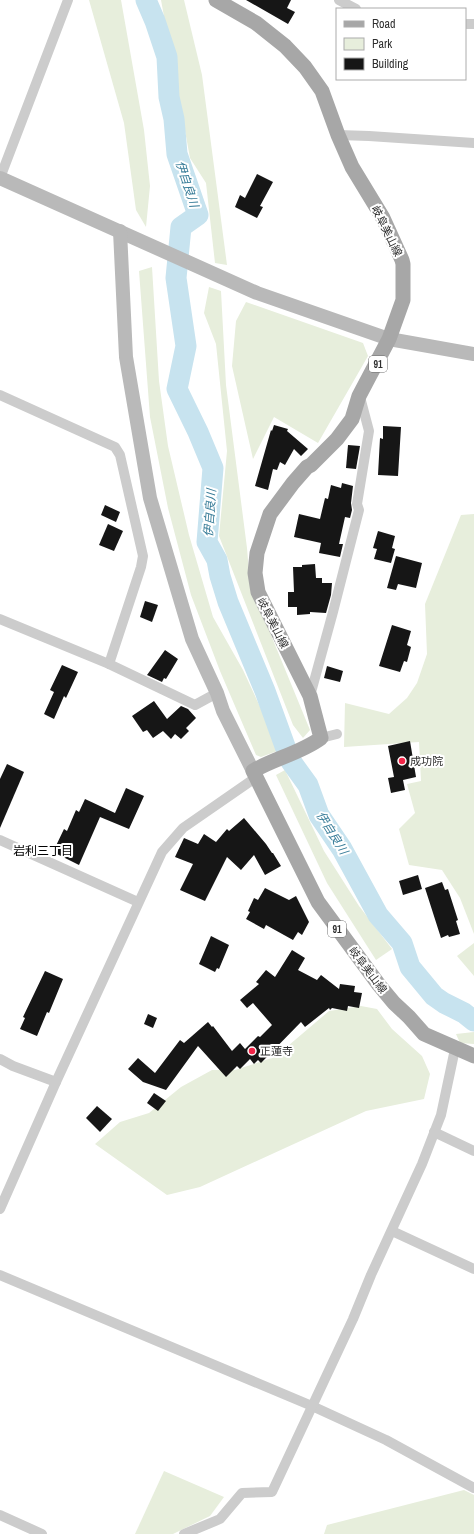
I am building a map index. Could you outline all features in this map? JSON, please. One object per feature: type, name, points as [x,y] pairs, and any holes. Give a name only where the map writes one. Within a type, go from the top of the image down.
[{"type":"main road","name":"岐阜美山線","points":[[216,0],[256,24],[286,46],[305,67],[322,91],[338,135],[352,167],[383,218],[402,260],[403,300],[389,340],[359,396],[352,419],[337,439],[312,465],[307,467],[293,483],[270,514],[257,553],[255,573],[258,592],[310,696],[317,741]]},
{"type":"main road","points":[[257,771],[317,741]]},
{"type":"main road","name":"岐阜美山線","points":[[257,771],[322,909],[394,1003],[410,1017],[424,1034],[455,1049],[474,1056]]},
{"type":"street","points":[[68,0],[0,178],[250,290],[389,340],[474,354]]},
{"type":"street","points":[[339,0],[354,8]]},
{"type":"street","points":[[338,135],[474,143]]},
{"type":"street","points":[[0,1209],[56,1082],[76,1042],[138,902],[162,852],[183,828],[257,771],[223,711],[217,693],[192,639],[150,498],[126,358],[120,231]]},
{"type":"street","points":[[0,395],[115,447],[120,455],[143,556],[141,567],[109,664]]},
{"type":"street","points":[[310,696],[334,612],[358,510],[357,504],[369,431],[359,396]]},
{"type":"street","points":[[0,619],[109,664],[195,705],[217,693]]},
{"type":"street","points":[[317,741],[337,734]]},
{"type":"street","points":[[0,840],[138,902]]},
{"type":"street","points":[[184,1534],[220,1518],[242,1493],[272,1492],[353,1319],[371,1275],[422,1164],[445,1101],[455,1049]]},
{"type":"street","points":[[0,1059],[56,1082]]},
{"type":"street","points":[[434,1132],[474,1151]]},
{"type":"street","points":[[392,1231],[474,1269]]},
{"type":"street","points":[[0,1275],[312,1406],[386,1440],[474,1488]]},
{"type":"street","points":[[0,1515],[42,1534]]},
{"type":"green space","points":[[89,0],[121,0],[144,130],[150,186],[146,227],[136,210],[124,123]]},
{"type":"green space","points":[[161,0],[184,0],[202,75],[227,265],[215,263],[206,183],[190,158]]},
{"type":"green space","points":[[152,267],[159,381],[168,446],[189,535],[213,617],[243,670],[280,750],[261,757],[256,755],[220,671],[191,595],[168,508],[150,417],[139,271]]},
{"type":"green space","points":[[209,287],[221,291],[226,385],[247,548],[250,584],[310,730],[303,738],[293,725],[219,536],[227,451],[216,344],[204,313]]},
{"type":"green space","points":[[246,302],[363,343],[368,356],[318,443],[274,417],[253,459],[232,366],[236,321]]},
{"type":"green space","points":[[474,514],[474,934],[460,898],[442,870],[409,865],[399,829],[415,813],[407,784],[421,781],[419,742],[344,747],[345,703],[389,714],[407,698],[417,683],[427,654],[425,604],[461,515]]},
{"type":"green space","points":[[285,770],[324,851],[359,906],[392,949],[376,960],[327,883],[276,775]]},
{"type":"green space","points":[[474,943],[474,976],[457,956]]},
{"type":"green space","points":[[361,1006],[377,1009],[392,1029],[422,1056],[430,1074],[424,1099],[366,1111],[200,1187],[167,1195],[95,1144],[120,1122],[149,1113],[181,1087],[212,1070],[235,1070],[275,1057],[329,1011]]},
{"type":"green space","points":[[474,1032],[474,1044],[460,1043],[456,1034]]},
{"type":"green space","points":[[164,1471],[224,1497],[210,1516],[173,1534],[135,1534]]},
{"type":"green space","points":[[464,1490],[474,1495],[474,1534],[324,1534],[327,1525]]},
{"type":"building","points":[[246,0],[291,0],[287,8],[295,12],[288,24]]},
{"type":"building","points":[[257,174],[273,182],[260,206],[263,207],[257,218],[235,207],[240,195],[245,198]]},
{"type":"building","points":[[274,425],[288,429],[287,431],[308,449],[301,456],[294,449],[285,465],[280,462],[277,470],[273,469],[268,490],[255,486],[271,430],[272,431]]},
{"type":"building","points":[[383,426],[401,427],[398,476],[378,475],[380,438],[383,439]]},
{"type":"building","points":[[348,445],[360,446],[356,469],[346,468]]},
{"type":"building","points":[[342,483],[353,486],[351,503],[352,510],[350,518],[345,517],[339,544],[343,544],[340,557],[319,553],[321,543],[294,537],[299,514],[320,519],[325,498],[328,499],[331,485],[341,488]]},
{"type":"building","points":[[105,505],[120,512],[116,522],[101,515]]},
{"type":"building","points":[[108,524],[123,531],[114,551],[99,545]]},
{"type":"building","points":[[378,531],[395,536],[392,548],[395,549],[391,563],[374,559],[377,549],[373,548]]},
{"type":"building","points":[[396,556],[422,563],[416,588],[398,584],[396,590],[387,588]]},
{"type":"building","points":[[315,564],[316,578],[322,578],[322,583],[332,583],[331,595],[326,613],[310,612],[310,614],[297,615],[297,607],[288,607],[288,592],[294,592],[293,567],[302,567],[302,565]]},
{"type":"building","points":[[145,601],[158,605],[152,622],[140,617]]},
{"type":"building","points":[[392,625],[411,631],[407,645],[411,647],[407,662],[404,661],[400,672],[379,666]]},
{"type":"building","points":[[165,650],[178,659],[166,679],[164,678],[162,682],[147,675]]},
{"type":"building","points":[[62,665],[78,672],[66,698],[64,696],[54,719],[44,714],[54,692],[50,690]]},
{"type":"building","points":[[327,666],[343,671],[340,682],[324,678]]},
{"type":"building","points":[[154,701],[167,719],[181,706],[188,709],[196,718],[186,728],[189,731],[181,739],[175,734],[171,739],[163,731],[153,738],[147,730],[143,732],[132,716]]},
{"type":"building","name":"成功院","points":[[410,741],[416,777],[403,780],[405,790],[391,793],[388,778],[394,777],[388,746]]},
{"type":"building","points":[[7,764],[24,772],[0,828],[0,779]]},
{"type":"building","points":[[126,788],[144,796],[129,829],[100,817],[79,865],[53,852],[64,829],[67,831],[76,810],[79,812],[85,799],[115,813]]},
{"type":"building","points":[[244,818],[273,853],[281,866],[265,875],[254,855],[241,870],[227,857],[205,901],[180,890],[193,864],[175,857],[184,838],[198,844],[204,834],[216,842],[227,829],[229,831]]},
{"type":"building","points":[[418,875],[422,889],[403,895],[399,881]]},
{"type":"building","points":[[442,882],[445,890],[448,889],[458,920],[456,921],[460,934],[449,937],[448,935],[441,938],[425,888]]},
{"type":"building","points":[[265,888],[289,900],[296,896],[309,922],[302,935],[298,932],[293,940],[266,925],[264,929],[246,919],[250,912],[248,911],[254,898],[258,900]]},
{"type":"building","points":[[211,936],[229,945],[219,969],[217,968],[215,972],[199,964]]},
{"type":"building","points":[[292,950],[305,958],[298,970],[317,980],[321,975],[339,989],[340,984],[355,986],[354,992],[362,993],[359,1008],[348,1006],[347,1011],[332,1008],[330,1010],[329,1008],[305,1027],[301,1022],[261,1063],[258,1060],[254,1064],[250,1059],[240,1069],[237,1066],[226,1077],[198,1046],[166,1090],[143,1082],[128,1069],[138,1058],[155,1073],[180,1040],[184,1043],[208,1022],[212,1027],[213,1026],[232,1051],[240,1043],[245,1049],[272,1025],[253,1003],[247,1008],[240,1000],[259,984],[256,982],[266,970],[275,977]]},
{"type":"building","points":[[45,971],[63,979],[49,1013],[47,1012],[37,1036],[20,1029],[25,1018],[23,1017]]},
{"type":"building","points":[[148,1014],[157,1018],[153,1028],[144,1024]]},
{"type":"building","points":[[154,1093],[166,1101],[158,1111],[147,1103]]},
{"type":"building","points":[[97,1106],[112,1119],[100,1132],[86,1118]]},
{"type":"waterway","name":"伊自良川","points":[[146,0],[167,57],[169,97],[174,119],[177,154],[198,215],[181,227],[176,278],[186,346],[177,389],[198,432],[213,468],[207,542],[217,560],[228,602],[265,691],[290,760],[308,785],[319,815],[342,849],[378,915],[402,943],[410,967],[434,996],[464,1013],[474,1021]]},
{"type":"place","name":"成功院","points":[[402,761]]},
{"type":"place","name":"正蓮寺","points":[[252,1051]]},
{"type":"district","name":"岩利三丁目","points":[[43,851]]}]
